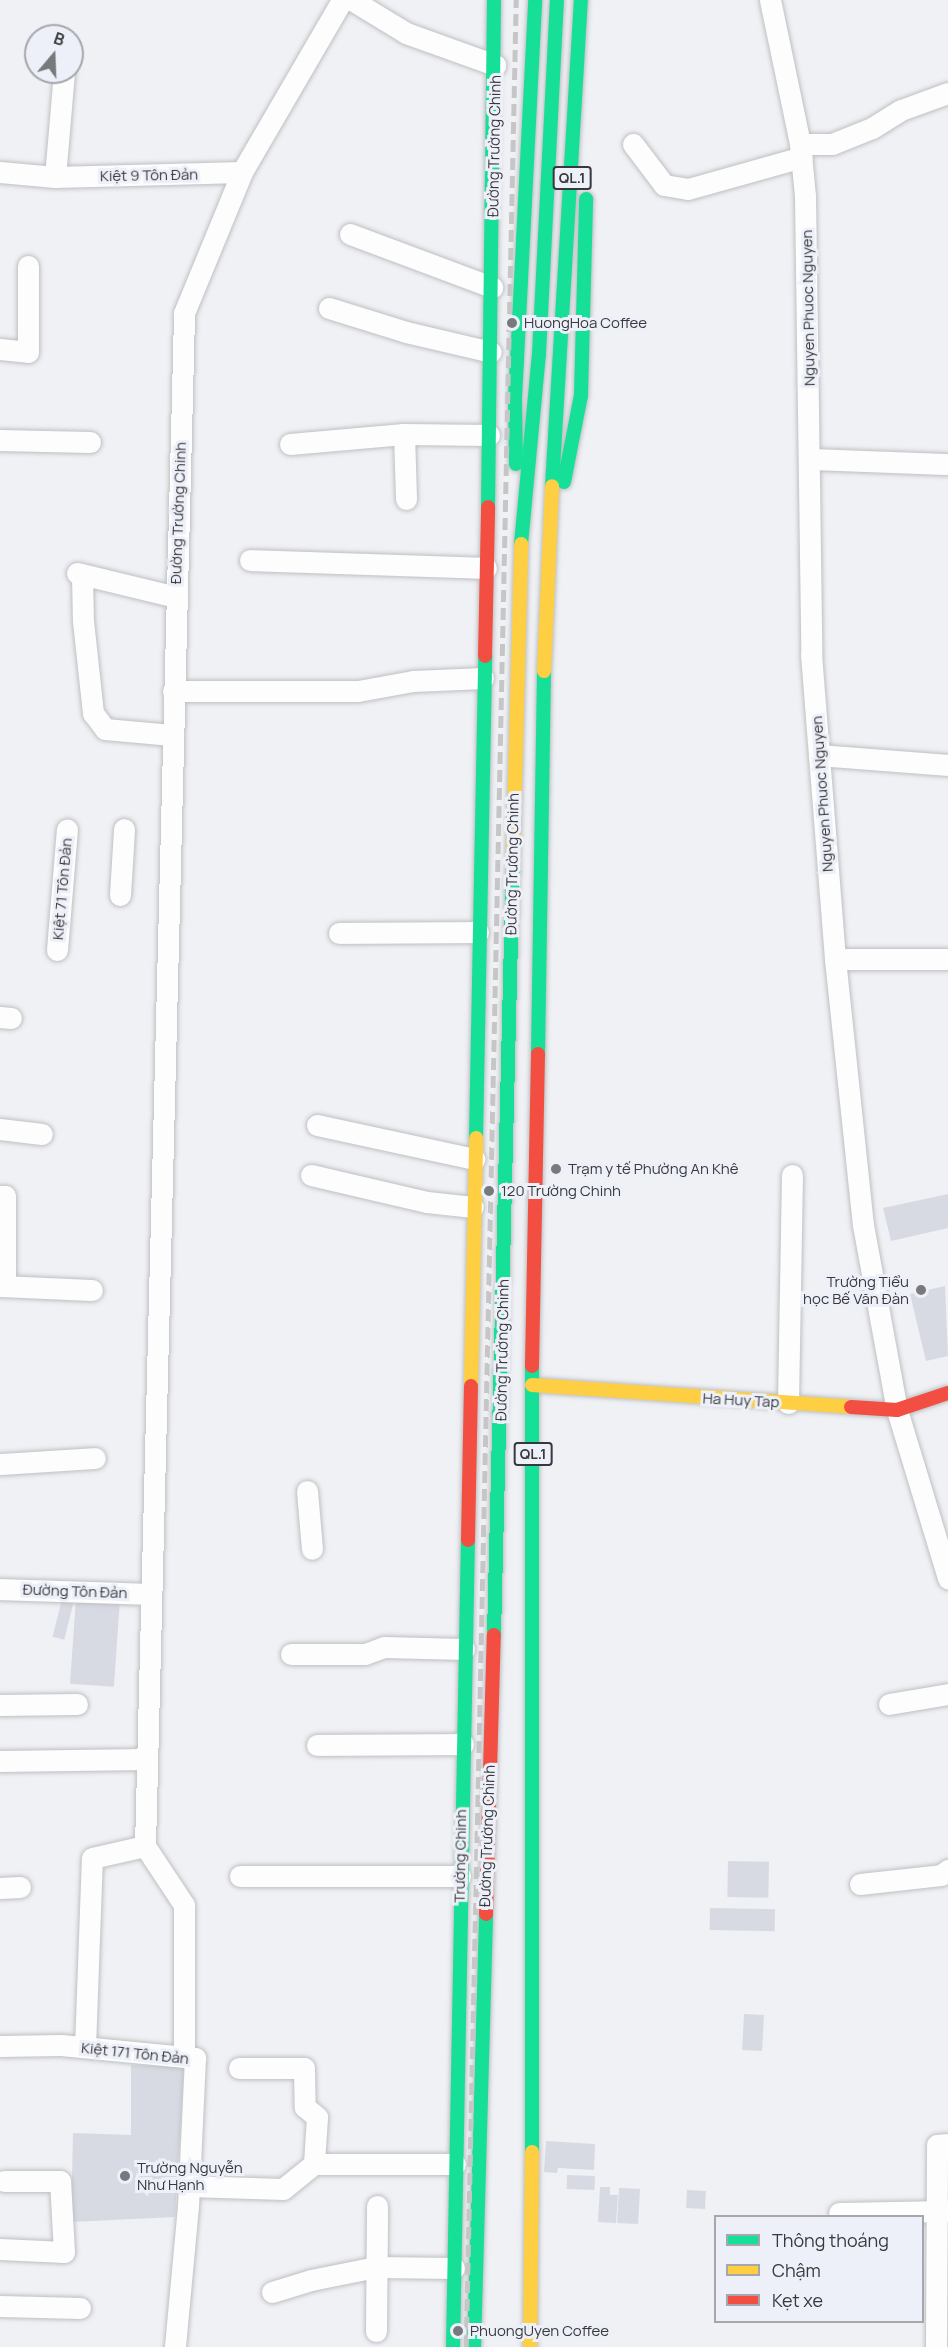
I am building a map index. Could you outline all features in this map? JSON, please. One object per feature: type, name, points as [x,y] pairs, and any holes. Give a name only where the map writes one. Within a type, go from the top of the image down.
[{"type":"main road","name":"Đường Trường Chinh","points":[[470,1365],[491,352],[494,0]]},
{"type":"main road","points":[[519,565],[515,399],[535,0]]},
{"type":"main road","name":"Đường Trường Chinh","points":[[474,2347],[482,1994],[501,1387],[519,565],[539,354],[557,0]]},
{"type":"main road","name":"Đường Trường Chinh","points":[[531,2347],[535,1992],[532,1385],[546,561],[562,355],[581,0]]},
{"type":"main road","points":[[587,161],[591,0]]},
{"type":"main road","points":[[546,561],[581,395],[586,184]]},
{"type":"main road","name":"Trường Chinh","points":[[453,2347],[470,1365]]},
{"type":"main road","name":"Ha Huy Tap","points":[[532,1385],[897,1410],[948,1393]]},
{"type":"main road","points":[[482,1994],[535,1992]]},
{"type":"street","name":"Đường Trường Chinh","points":[[145,1846],[184,313],[242,172],[342,0]]},
{"type":"street","points":[[352,0],[406,33],[495,65]]},
{"type":"street","name":"Nguyen Phuoc Nguyen","points":[[770,0],[801,151],[810,352],[811,654],[835,960],[863,1225],[897,1410],[948,1578]]},
{"type":"street","points":[[55,177],[63,84]]},
{"type":"street","points":[[633,144],[664,185],[688,189],[801,151],[832,144],[872,128],[901,110],[948,93]]},
{"type":"street","name":"Kiệt 9 Tôn Đản","points":[[0,172],[55,177],[242,172]]},
{"type":"street","points":[[350,234],[492,287]]},
{"type":"street","points":[[0,349],[28,352],[28,266]]},
{"type":"street","points":[[329,308],[406,332],[491,352]]},
{"type":"street","points":[[290,444],[404,434],[489,435]]},
{"type":"street","points":[[404,434],[406,499]]},
{"type":"street","points":[[0,440],[90,442]]},
{"type":"street","points":[[809,459],[948,464]]},
{"type":"street","points":[[250,560],[486,568]]},
{"type":"street","points":[[172,735],[105,729],[93,713],[80,574],[176,597]]},
{"type":"street","points":[[173,691],[358,691],[413,681],[483,678]]},
{"type":"street","points":[[819,755],[948,765]]},
{"type":"street","name":"Kiệt 71 Tôn Đản","points":[[57,950],[67,829]]},
{"type":"street","points":[[120,895],[124,829]]},
{"type":"street","points":[[339,933],[478,932]]},
{"type":"street","points":[[835,960],[948,959]]},
{"type":"street","points":[[317,1125],[474,1159]]},
{"type":"street","points":[[0,1130],[42,1134]]},
{"type":"street","points":[[311,1175],[427,1202],[473,1207]]},
{"type":"street","points":[[788,1403],[792,1175]]},
{"type":"street","points":[[0,1196],[5,1196],[2,1286],[92,1290]]},
{"type":"street","points":[[0,1464],[95,1458]]},
{"type":"street","points":[[307,1491],[312,1549]]},
{"type":"street","name":"Đường Tôn Đản","points":[[0,1589],[150,1594]]},
{"type":"street","points":[[291,1654],[365,1654],[384,1647],[464,1649]]},
{"type":"street","points":[[889,1704],[948,1694]]},
{"type":"street","points":[[0,1705],[77,1704]]},
{"type":"street","points":[[316,1744],[462,1744]]},
{"type":"street","points":[[0,1761],[146,1759]]},
{"type":"street","points":[[85,2047],[92,1858],[145,1846],[184,1905],[184,2057]]},
{"type":"street","points":[[860,1884],[941,1875],[948,1870]]},
{"type":"street","points":[[240,1876],[460,1876]]},
{"type":"street","name":"Kiệt 171 Tôn Đản","points":[[0,2046],[85,2047],[195,2058],[188,2196]]},
{"type":"street","points":[[239,2068],[304,2068],[305,2107],[316,2117],[314,2163]]},
{"type":"street","points":[[936,2347],[942,2269],[942,2144]]},
{"type":"street","points":[[175,2347],[188,2196],[283,2189],[314,2163],[455,2164]]},
{"type":"street","points":[[0,2249],[64,2252],[60,2181],[4,2181]]},
{"type":"street","points":[[376,2331],[377,2206]]},
{"type":"street","points":[[839,2213],[942,2211]]},
{"type":"street","points":[[272,2292],[311,2280],[378,2267],[454,2268]]},
{"type":"street","points":[[0,2306],[80,2308]]},
{"type":"building","points":[[948,1194],[948,1228],[891,1241],[883,1208]]},
{"type":"building","points":[[945,1286],[948,1356],[926,1361],[910,1294]]},
{"type":"building","points":[[76,1598],[120,1601],[114,1687],[70,1684]]},
{"type":"building","points":[[62,1599],[74,1602],[64,1640],[53,1637]]},
{"type":"building","points":[[728,1861],[769,1862],[768,1898],[727,1897]]},
{"type":"building","points":[[710,1908],[775,1909],[775,1931],[710,1930]]},
{"type":"building","points":[[744,2014],[764,2015],[762,2051],[742,2050]]},
{"type":"building","name":"Trường Nguyễn Như Hạnh","points":[[131,2065],[184,2067],[175,2217],[71,2222],[73,2133],[131,2135]]},
{"type":"building","points":[[546,2141],[595,2144],[594,2170],[558,2168],[557,2173],[544,2172]]},
{"type":"building","points":[[567,2175],[595,2176],[594,2190],[567,2189]]},
{"type":"building","points":[[600,2187],[610,2187],[610,2195],[618,2195],[616,2223],[598,2222]]},
{"type":"building","points":[[619,2188],[640,2189],[638,2224],[617,2223]]},
{"type":"building","points":[[687,2190],[706,2191],[705,2209],[686,2208]]},
{"type":"railway","points":[[466,2347],[516,0]]},
{"type":"traffic: fast","points":[[488,507],[494,0]]},
{"type":"traffic: fast","points":[[516,464],[515,399],[535,0]]},
{"type":"traffic: fast","points":[[521,544],[539,354],[557,0]]},
{"type":"traffic: fast","points":[[552,486],[581,0]]},
{"type":"traffic: fast","points":[[564,482],[581,395],[586,199]]},
{"type":"traffic: fast","points":[[476,1138],[485,656]]},
{"type":"traffic: fast","points":[[538,1054],[544,671]]},
{"type":"traffic: fast","points":[[494,1635],[513,859]]},
{"type":"traffic: fast","points":[[532,1366],[532,2152]]},
{"type":"traffic: fast","points":[[453,2347],[468,1540]]},
{"type":"traffic: fast","points":[[474,2347],[486,1914]]},
{"type":"traffic: slow","points":[[544,671],[552,486]]},
{"type":"traffic: slow","points":[[513,859],[521,544]]},
{"type":"traffic: slow","points":[[471,1386],[476,1138]]},
{"type":"traffic: slow","points":[[532,1385],[851,1407]]},
{"type":"traffic: slow","points":[[530,2347],[532,2152]]},
{"type":"traffic: jam","points":[[485,656],[488,507]]},
{"type":"traffic: jam","points":[[532,1366],[538,1054]]},
{"type":"traffic: jam","points":[[468,1540],[471,1386]]},
{"type":"traffic: jam","points":[[851,1407],[897,1410],[948,1393]]},
{"type":"traffic: jam","points":[[486,1914],[494,1635]]},
{"type":"place","name":"HuongHoa Coffee","points":[[512,323]]},
{"type":"place","name":"Trạm y tế Phường An Khê","points":[[556,1169]]},
{"type":"place","name":"120 Trường Chinh","points":[[489,1191]]},
{"type":"place","name":"Trường Tiểu học Bế Văn Đàn","points":[[921,1290]]},
{"type":"place","name":"Trường Nguyễn Như Hạnh","points":[[125,2176]]},
{"type":"place","name":"PhuongUyen Coffee","points":[[458,2331]]}]
